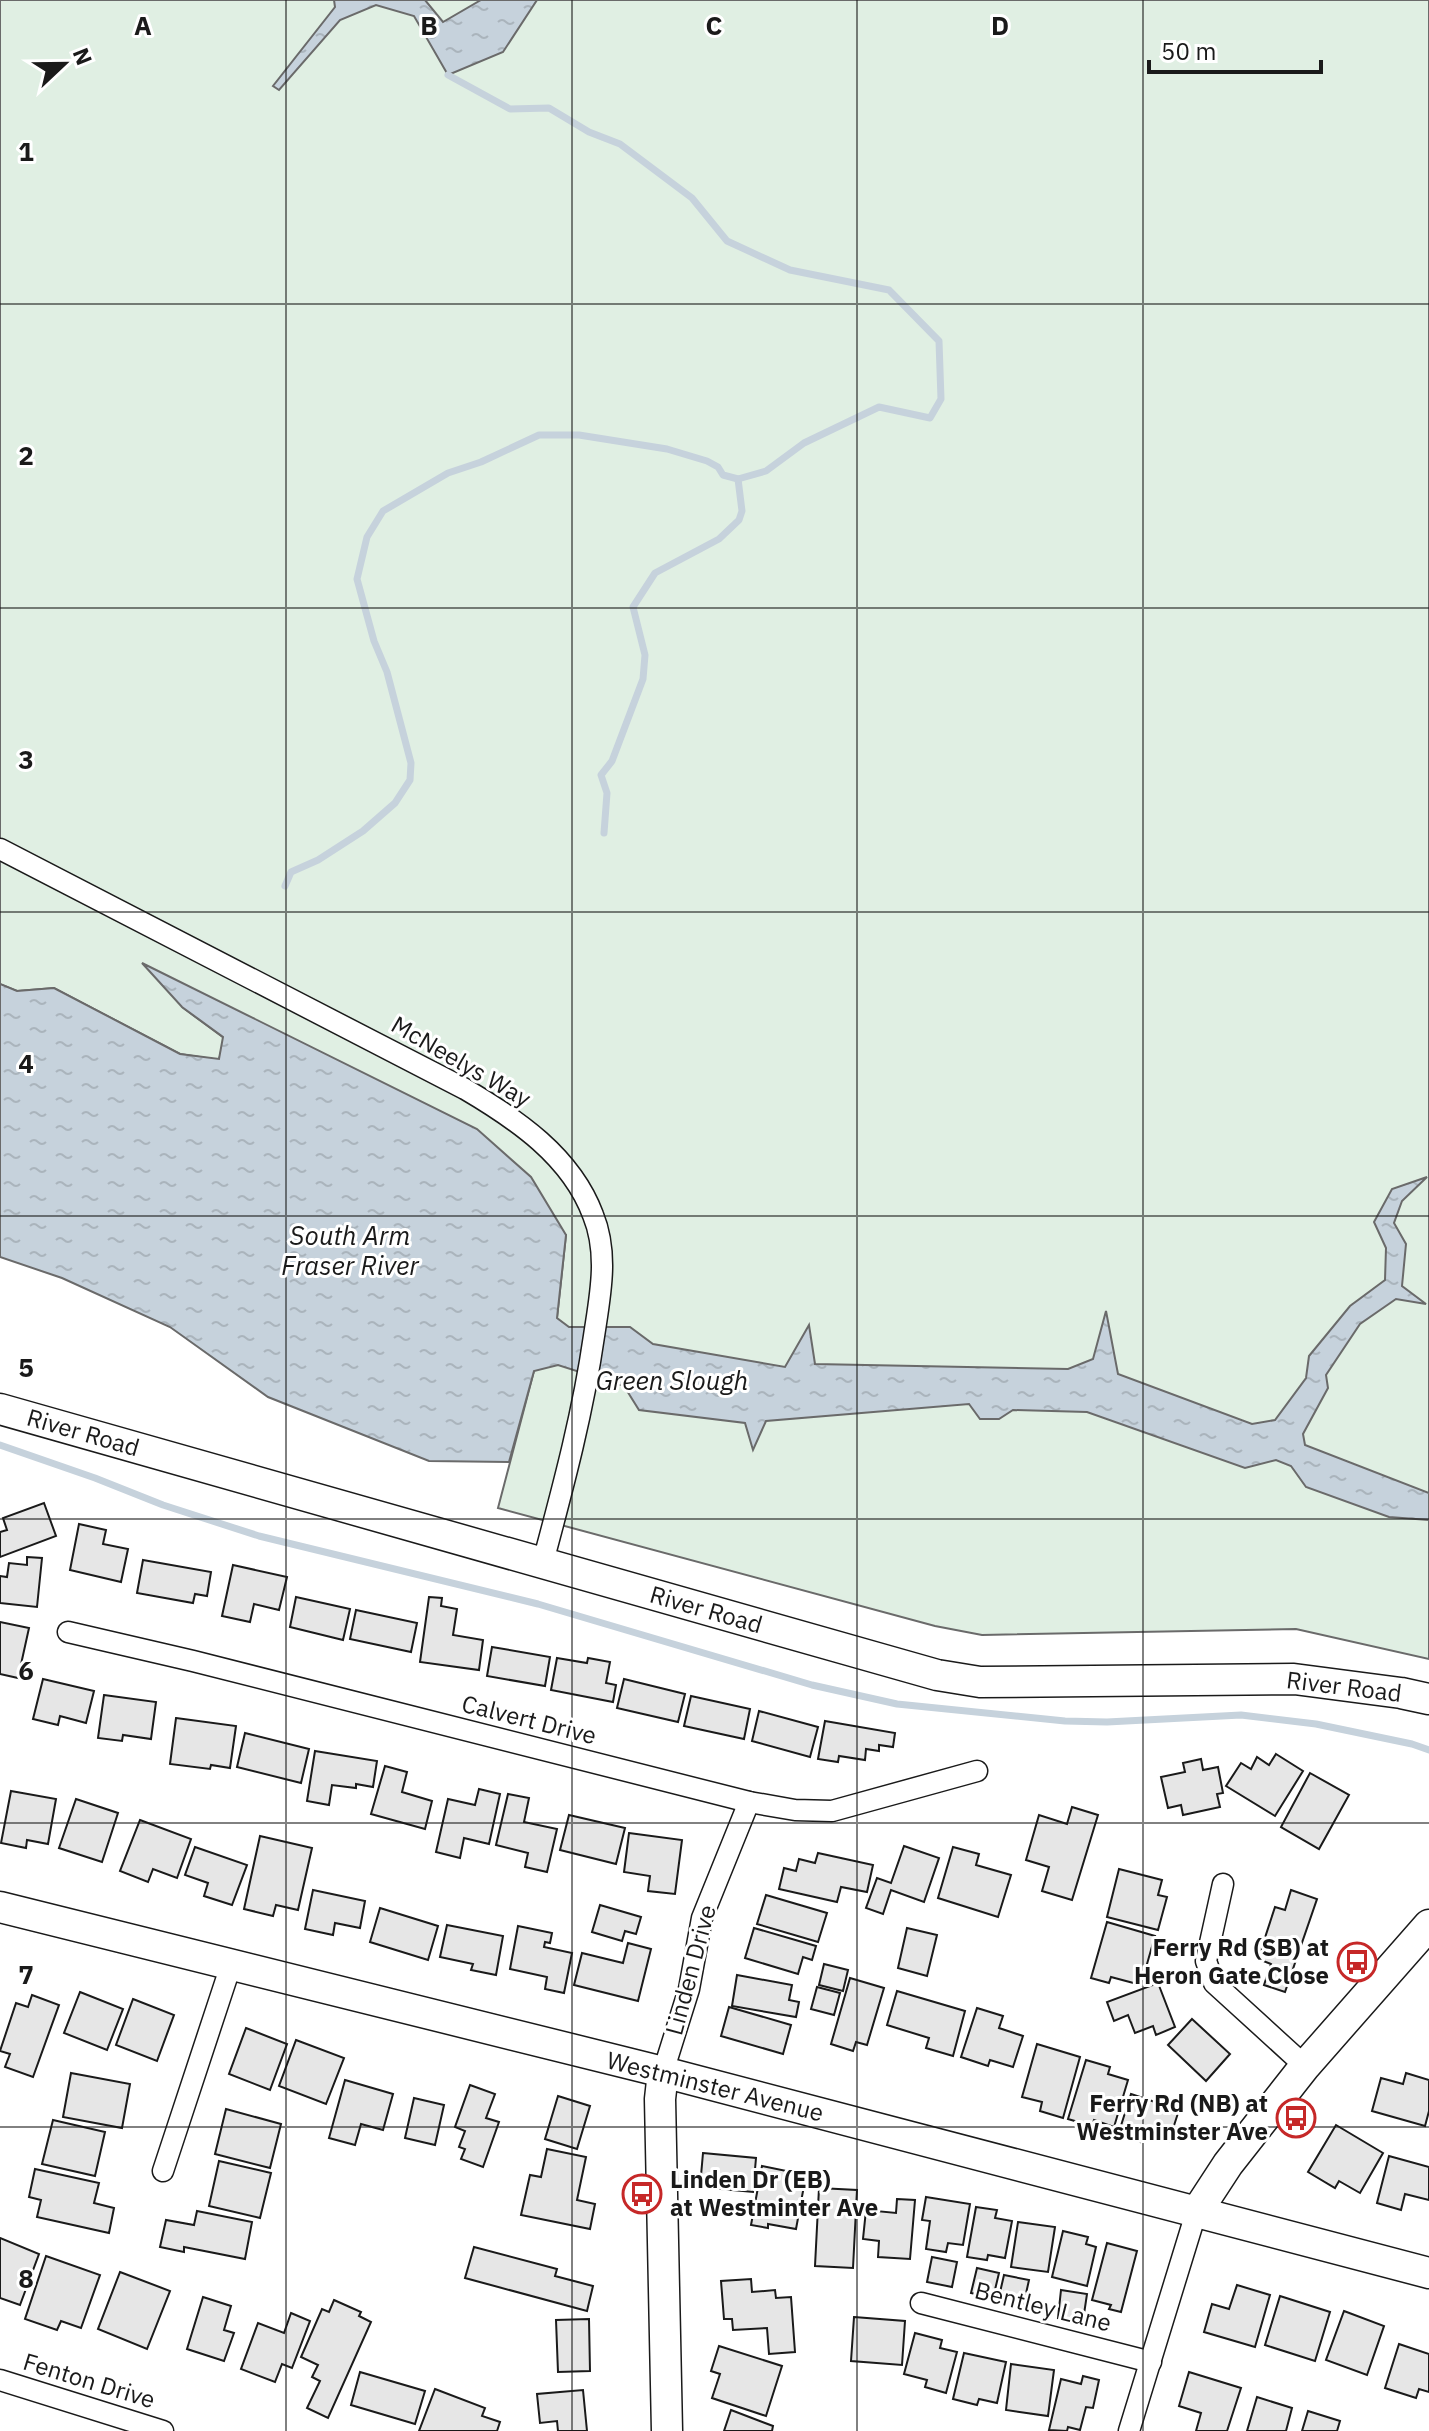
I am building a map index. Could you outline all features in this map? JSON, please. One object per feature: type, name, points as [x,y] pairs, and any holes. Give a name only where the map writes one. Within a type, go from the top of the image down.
[{"type":"street","name":"McNeelys Way","points":[[0,849],[500,1109],[539,1139],[577,1183],[594,1216],[603,1274],[586,1393],[543,1562]]},
{"type":"street","name":"River Road","points":[[0,1409],[892,1664],[980,1682],[1294,1679],[1429,1699]]},
{"type":"street","name":"Calvert Drive","points":[[68,1632],[749,1802],[795,1810],[832,1811],[977,1771]]},
{"type":"street","name":"Linden Drive","points":[[667,2431],[660,2099],[663,2072],[689,1989],[702,1918],[749,1802]]},
{"type":"street","points":[[1223,1884],[1206,1961],[1214,1983],[1305,2066]]},
{"type":"street","name":"Westminster Avenue","points":[[0,1907],[663,2072],[1429,2273]]},
{"type":"street","points":[[1129,2431],[1196,2213],[1228,2164],[1305,2066],[1429,1925]]},
{"type":"street","points":[[163,2171],[231,1965]]},
{"type":"street","name":"Bentley Lane","points":[[921,2303],[1151,2362]]},
{"type":"street","name":"Fenton Drive","points":[[0,2380],[163,2431]]},
{"type":"green space","points":[[0,0],[1429,0],[1429,1659],[1296,1629],[982,1635],[935,1626],[498,1508],[534,1371],[557,1318],[566,1235],[182,1007],[224,1038],[219,1060],[180,1054],[54,988],[17,991],[0,984]]},
{"type":"water","points":[[334,0],[425,0],[443,22],[481,0],[537,0],[503,52],[448,75],[414,16],[376,5],[340,20],[279,90],[273,86],[335,7]]},
{"type":"water","name":"South Arm Fraser River","points":[[142,963],[477,1129],[531,1177],[566,1235],[557,1318],[569,1327],[630,1327],[653,1344],[785,1367],[809,1325],[815,1364],[1068,1369],[1093,1359],[1106,1311],[1118,1374],[1252,1424],[1275,1420],[1306,1378],[1309,1356],[1350,1306],[1385,1280],[1386,1248],[1374,1222],[1392,1189],[1427,1177],[1402,1201],[1394,1223],[1406,1244],[1402,1286],[1426,1304],[1396,1299],[1360,1324],[1326,1375],[1328,1388],[1303,1434],[1305,1445],[1429,1493],[1429,1520],[1389,1517],[1306,1487],[1291,1466],[1276,1460],[1245,1468],[1087,1412],[1013,1410],[999,1419],[980,1419],[969,1404],[766,1421],[753,1450],[745,1423],[639,1410],[624,1386],[558,1365],[534,1371],[509,1462],[429,1461],[268,1397],[170,1327],[62,1278],[0,1257],[0,984],[17,991],[54,988],[180,1054],[219,1059],[223,1037],[182,1007]]},
{"type":"building","points":[[44,1503],[56,1536],[0,1557],[0,1532],[7,1530],[3,1518]]},
{"type":"building","points":[[79,1524],[106,1530],[103,1544],[128,1549],[121,1582],[70,1570]]},
{"type":"building","points":[[27,1557],[42,1558],[37,1607],[0,1603],[0,1576],[7,1577],[9,1563],[27,1565]]},
{"type":"building","points":[[143,1560],[211,1572],[207,1596],[195,1594],[193,1603],[137,1593]]},
{"type":"building","points":[[233,1565],[287,1577],[279,1610],[254,1604],[250,1622],[222,1616]]},
{"type":"building","points":[[296,1597],[350,1609],[343,1640],[290,1627]]},
{"type":"building","points":[[429,1597],[442,1598],[441,1606],[457,1609],[453,1635],[483,1640],[479,1670],[420,1662]]},
{"type":"building","points":[[356,1610],[417,1623],[411,1652],[350,1639]]},
{"type":"building","points":[[0,1622],[29,1628],[18,1678],[0,1674]]},
{"type":"building","points":[[492,1647],[550,1657],[545,1686],[487,1676]]},
{"type":"building","points":[[557,1658],[587,1663],[588,1658],[610,1662],[606,1683],[616,1685],[613,1702],[551,1690]]},
{"type":"building","points":[[43,1679],[94,1691],[86,1723],[60,1716],[58,1725],[33,1719]]},
{"type":"building","points":[[624,1679],[685,1694],[678,1722],[617,1708]]},
{"type":"building","points":[[104,1695],[156,1702],[151,1739],[123,1735],[122,1741],[98,1738]]},
{"type":"building","points":[[691,1696],[750,1709],[744,1739],[684,1726]]},
{"type":"building","points":[[759,1711],[818,1727],[810,1757],[752,1741]]},
{"type":"building","points":[[176,1718],[236,1726],[230,1768],[170,1764]]},
{"type":"building","points":[[825,1721],[895,1733],[893,1747],[879,1745],[879,1751],[866,1749],[865,1760],[839,1756],[838,1762],[818,1759]]},
{"type":"building","points":[[245,1733],[309,1749],[301,1783],[237,1767]]},
{"type":"building","points":[[315,1751],[377,1761],[373,1787],[332,1785],[329,1805],[307,1801]]},
{"type":"building","points":[[1276,1754],[1303,1771],[1275,1816],[1226,1786],[1241,1763],[1251,1769],[1257,1757],[1269,1765]]},
{"type":"building","points":[[1201,1759],[1203,1770],[1218,1767],[1223,1793],[1217,1794],[1220,1807],[1183,1815],[1181,1805],[1168,1808],[1161,1777],[1185,1772],[1183,1763]]},
{"type":"building","points":[[385,1766],[407,1772],[402,1792],[432,1801],[425,1829],[371,1814]]},
{"type":"building","points":[[1310,1773],[1349,1795],[1319,1849],[1281,1827]]},
{"type":"building","points":[[479,1789],[500,1794],[489,1844],[464,1838],[460,1858],[436,1852],[448,1799],[475,1805]]},
{"type":"building","points":[[11,1791],[56,1799],[48,1844],[27,1840],[26,1848],[1,1843]]},
{"type":"building","points":[[508,1794],[529,1798],[524,1822],[557,1829],[547,1872],[525,1867],[528,1853],[496,1845]]},
{"type":"building","points":[[76,1799],[118,1813],[102,1862],[59,1848]]},
{"type":"building","points":[[1072,1807],[1098,1815],[1072,1900],[1042,1891],[1049,1867],[1026,1860],[1039,1815],[1067,1824]]},
{"type":"building","points":[[569,1815],[625,1828],[616,1864],[560,1850]]},
{"type":"building","points":[[140,1820],[191,1839],[177,1878],[153,1869],[148,1882],[120,1871]]},
{"type":"building","points":[[629,1833],[682,1840],[675,1894],[648,1891],[650,1876],[624,1872]]},
{"type":"building","points":[[260,1836],[312,1848],[298,1910],[276,1905],[273,1916],[244,1909]]},
{"type":"building","points":[[904,1846],[939,1858],[924,1902],[891,1890],[883,1914],[866,1908],[877,1878],[891,1883]]},
{"type":"building","points":[[195,1847],[247,1865],[232,1905],[204,1896],[208,1883],[185,1875]]},
{"type":"building","points":[[953,1847],[979,1854],[976,1865],[1011,1875],[998,1917],[938,1898]]},
{"type":"building","points":[[818,1853],[873,1865],[867,1892],[841,1887],[837,1902],[779,1889],[784,1868],[796,1871],[799,1859],[815,1863]]},
{"type":"building","points":[[1119,1869],[1162,1880],[1158,1895],[1167,1897],[1158,1930],[1107,1917]]},
{"type":"building","points":[[313,1890],[365,1901],[360,1928],[335,1923],[333,1935],[305,1929]]},
{"type":"building","points":[[1291,1890],[1317,1899],[1285,1992],[1264,1985],[1271,1964],[1258,1959],[1275,1907],[1285,1910]]},
{"type":"building","points":[[766,1895],[827,1913],[818,1942],[757,1924]]},
{"type":"building","points":[[600,1905],[641,1917],[636,1934],[625,1931],[622,1941],[592,1932]]},
{"type":"building","points":[[380,1908],[438,1926],[428,1960],[370,1942]]},
{"type":"building","points":[[1107,1922],[1155,1936],[1141,1985],[1111,1977],[1109,1983],[1091,1978]]},
{"type":"building","points":[[447,1925],[503,1936],[496,1975],[471,1970],[473,1964],[440,1957]]},
{"type":"building","points":[[518,1926],[552,1933],[550,1943],[545,1942],[544,1947],[572,1953],[564,1993],[545,1989],[547,1977],[510,1969]]},
{"type":"building","points":[[754,1928],[816,1946],[812,1960],[803,1957],[798,1974],[745,1958]]},
{"type":"building","points":[[907,1928],[937,1935],[927,1976],[898,1968]]},
{"type":"building","points":[[628,1943],[651,1949],[638,2001],[574,1985],[582,1953],[623,1963]]},
{"type":"building","points":[[824,1964],[848,1970],[843,1991],[819,1985]]},
{"type":"building","points":[[737,1975],[792,1985],[789,2000],[799,2002],[796,2017],[732,2006]]},
{"type":"building","points":[[850,1978],[884,1988],[867,2045],[856,2042],[853,2051],[831,2044]]},
{"type":"building","points":[[1158,1983],[1175,2027],[1156,2035],[1153,2026],[1135,2033],[1128,2015],[1114,2021],[1107,2002]]},
{"type":"building","points":[[817,1987],[840,1993],[834,2015],[811,2009]]},
{"type":"building","points":[[897,1991],[965,2011],[953,2056],[926,2048],[929,2038],[887,2025]]},
{"type":"building","points":[[80,1992],[123,2009],[107,2050],[64,2033]]},
{"type":"building","points":[[32,1995],[59,2005],[33,2077],[5,2067],[10,2054],[0,2051],[16,2003],[28,2007]]},
{"type":"building","points":[[133,1999],[174,2015],[157,2061],[116,2045]]},
{"type":"building","points":[[729,2007],[791,2025],[783,2054],[721,2036]]},
{"type":"building","points":[[977,2008],[1003,2016],[999,2028],[1023,2036],[1013,2067],[990,2060],[988,2066],[961,2057]]},
{"type":"building","points":[[1192,2019],[1230,2054],[1206,2081],[1168,2045]]},
{"type":"building","points":[[246,2028],[287,2044],[270,2090],[229,2074]]},
{"type":"building","points":[[296,2040],[344,2058],[326,2104],[279,2086]]},
{"type":"building","points":[[1037,2044],[1080,2057],[1063,2118],[1040,2111],[1042,2102],[1022,2097]]},
{"type":"building","points":[[1086,2060],[1110,2067],[1108,2074],[1128,2080],[1114,2127],[1094,2120],[1092,2126],[1068,2119]]},
{"type":"building","points":[[71,2073],[130,2084],[122,2128],[63,2117]]},
{"type":"building","points":[[1406,2073],[1429,2080],[1429,2111],[1425,2126],[1372,2111],[1381,2078],[1403,2084]]},
{"type":"building","points":[[345,2080],[393,2094],[383,2130],[361,2124],[355,2145],[329,2138]]},
{"type":"building","points":[[470,2085],[495,2094],[486,2118],[499,2122],[483,2167],[461,2159],[465,2149],[459,2147],[465,2131],[455,2127]]},
{"type":"building","points":[[1131,2094],[1179,2110],[1169,2141],[1143,2133],[1140,2142],[1118,2135]]},
{"type":"building","points":[[558,2096],[590,2106],[577,2149],[545,2139]]},
{"type":"building","points":[[414,2098],[444,2105],[435,2145],[405,2138]]},
{"type":"building","points":[[226,2109],[281,2124],[270,2168],[215,2154]]},
{"type":"building","points":[[53,2120],[105,2132],[95,2176],[42,2164]]},
{"type":"building","points":[[1336,2125],[1383,2153],[1360,2193],[1339,2181],[1335,2188],[1308,2172]]},
{"type":"building","points":[[547,2149],[586,2157],[577,2200],[595,2204],[590,2229],[521,2215],[530,2175],[541,2177]]},
{"type":"building","points":[[703,2153],[756,2158],[753,2192],[700,2187]]},
{"type":"building","points":[[1389,2156],[1429,2167],[1429,2200],[1405,2194],[1401,2210],[1377,2203]]},
{"type":"building","points":[[219,2161],[271,2173],[260,2218],[209,2206]]},
{"type":"building","points":[[762,2166],[806,2175],[796,2229],[768,2224],[768,2228],[751,2225]]},
{"type":"building","points":[[35,2169],[99,2183],[94,2203],[114,2208],[109,2233],[37,2217],[41,2200],[29,2197]]},
{"type":"building","points":[[819,2188],[857,2190],[853,2268],[815,2266]]},
{"type":"building","points":[[926,2197],[970,2204],[963,2245],[948,2243],[946,2252],[926,2249],[930,2221],[922,2220]]},
{"type":"building","points":[[897,2199],[915,2200],[910,2259],[878,2257],[879,2241],[863,2239],[866,2210],[896,2213]]},
{"type":"building","points":[[976,2207],[997,2210],[995,2218],[1012,2221],[1005,2258],[988,2255],[987,2260],[967,2257]]},
{"type":"building","points":[[197,2211],[252,2222],[245,2259],[184,2247],[184,2252],[160,2247],[166,2220],[194,2225]]},
{"type":"building","points":[[1018,2222],[1055,2227],[1048,2272],[1011,2267]]},
{"type":"building","points":[[1063,2231],[1088,2237],[1086,2244],[1096,2247],[1087,2286],[1052,2277]]},
{"type":"building","points":[[0,2238],[39,2254],[20,2305],[0,2298]]},
{"type":"building","points":[[1107,2243],[1137,2251],[1121,2312],[1109,2309],[1111,2305],[1092,2300]]},
{"type":"building","points":[[474,2247],[557,2269],[555,2276],[593,2286],[587,2311],[465,2278]]},
{"type":"building","points":[[46,2256],[100,2275],[81,2328],[61,2321],[57,2330],[25,2319]]},
{"type":"building","points":[[932,2257],[957,2262],[952,2287],[927,2282]]},
{"type":"building","points":[[977,2268],[999,2273],[993,2298],[971,2293]]},
{"type":"building","points":[[120,2272],[170,2291],[147,2349],[98,2329]]},
{"type":"building","points":[[1004,2275],[1029,2280],[1023,2307],[998,2301]]},
{"type":"building","points":[[751,2279],[752,2292],[775,2290],[776,2298],[791,2297],[795,2352],[769,2354],[767,2328],[733,2330],[732,2319],[724,2319],[721,2281]]},
{"type":"building","points":[[1237,2285],[1270,2295],[1255,2347],[1204,2332],[1212,2304],[1229,2309]]},
{"type":"building","points":[[1061,2290],[1087,2294],[1083,2321],[1058,2318]]},
{"type":"building","points":[[1280,2296],[1330,2312],[1315,2361],[1265,2345]]},
{"type":"building","points":[[203,2297],[231,2306],[224,2330],[234,2333],[224,2361],[187,2349]]},
{"type":"building","points":[[334,2300],[361,2312],[359,2316],[371,2322],[328,2418],[307,2408],[320,2381],[312,2377],[318,2365],[301,2357],[322,2309],[329,2312]]},
{"type":"building","points":[[1344,2311],[1384,2326],[1367,2375],[1326,2360]]},
{"type":"building","points":[[291,2313],[310,2321],[292,2368],[282,2364],[275,2382],[241,2369],[258,2323],[284,2333]]},
{"type":"building","points":[[854,2317],[905,2321],[902,2365],[851,2361]]},
{"type":"building","points":[[589,2319],[590,2371],[558,2372],[556,2320]]},
{"type":"building","points":[[915,2333],[942,2340],[940,2348],[957,2352],[946,2393],[925,2387],[927,2380],[904,2374]]},
{"type":"building","points":[[1399,2344],[1429,2354],[1429,2392],[1419,2389],[1416,2398],[1385,2388]]},
{"type":"building","points":[[719,2346],[782,2366],[766,2416],[712,2398],[720,2374],[711,2371]]},
{"type":"building","points":[[964,2353],[1006,2362],[997,2403],[979,2399],[977,2405],[953,2399]]},
{"type":"building","points":[[1011,2364],[1054,2370],[1048,2416],[1006,2410]]},
{"type":"building","points":[[360,2372],[425,2391],[415,2424],[351,2405]]},
{"type":"building","points":[[1189,2372],[1241,2388],[1227,2431],[1196,2431],[1201,2413],[1179,2406]]},
{"type":"building","points":[[1083,2376],[1099,2380],[1093,2408],[1086,2407],[1080,2430],[1068,2427],[1067,2431],[1049,2430],[1061,2379],[1081,2384]]},
{"type":"building","points":[[435,2389],[485,2408],[482,2416],[500,2422],[497,2431],[419,2431]]},
{"type":"building","points":[[583,2390],[587,2431],[558,2431],[557,2421],[540,2423],[537,2394]]},
{"type":"building","points":[[1257,2397],[1292,2408],[1286,2431],[1247,2431]]},
{"type":"building","points":[[731,2410],[773,2426],[772,2431],[724,2431]]},
{"type":"building","points":[[1308,2411],[1340,2421],[1337,2431],[1302,2431]]},
{"type":"waterway","points":[[285,886],[291,872],[318,860],[363,831],[395,803],[410,780],[411,763],[387,672],[374,641],[357,579],[367,537],[383,511],[448,473],[481,462],[539,435],[579,435],[667,449],[707,461],[718,467],[723,475],[738,479],[766,471],[804,443],[879,407],[930,418],[941,399],[939,341],[889,290],[790,270],[727,241],[692,198],[620,144],[589,132],[549,108],[510,109],[448,75]]},
{"type":"waterway","points":[[604,833],[607,793],[601,775],[612,761],[643,679],[645,655],[633,607],[655,573],[719,539],[739,520],[742,511],[738,479]]},
{"type":"waterway","points":[[0,1445],[163,1505],[259,1536],[538,1604],[812,1685],[897,1704],[1065,1721],[1107,1722],[1241,1715],[1316,1724],[1429,1750]]},
{"type":"place","name":"Ferry Rd (SB) at Heron Gate Close","points":[[1357,1962]]},
{"type":"place","name":"Ferry Rd (NB) at Westminster Ave","points":[[1296,2118]]},
{"type":"place","name":"Linden Dr (EB) at Westminter Ave","points":[[642,2194]]},
{"type":"water label","name":"Green Slough","points":[[672,1381]]}]
